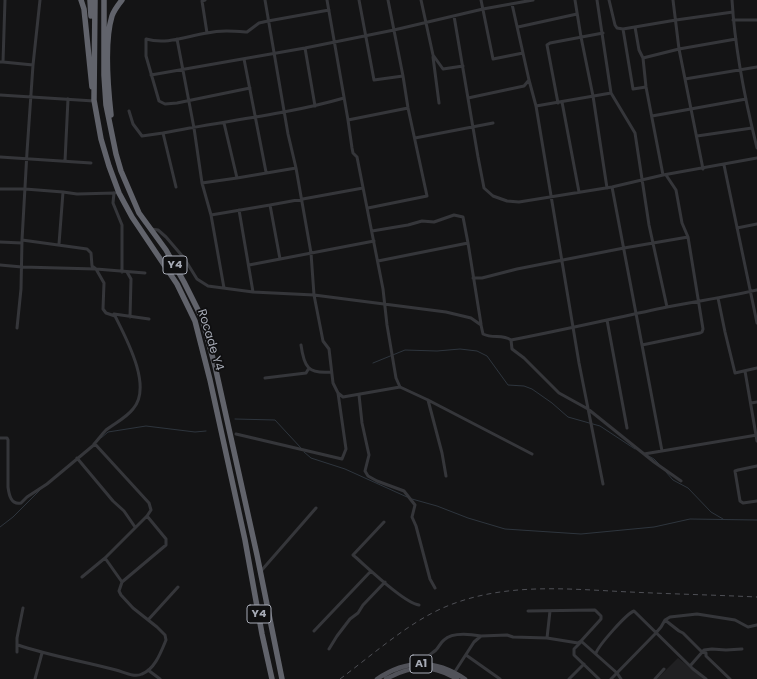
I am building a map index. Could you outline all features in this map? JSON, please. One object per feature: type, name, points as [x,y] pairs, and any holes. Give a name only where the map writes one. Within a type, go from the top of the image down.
[{"type":"highway","points":[[81,0],[84,9],[90,76],[94,100]]},
{"type":"highway","points":[[90,0],[94,45]]},
{"type":"highway","name":"Rocade Y4","points":[[95,0],[94,100],[101,139],[117,193],[177,284],[195,321],[210,380],[245,540],[262,634],[272,679]]},
{"type":"highway","name":"Rocade Y4","points":[[104,0],[104,75],[106,105],[111,137],[121,171],[139,213],[166,250],[202,318],[215,366],[257,554],[282,679]]},
{"type":"highway","points":[[121,171],[110,106],[107,68],[109,28],[112,14],[122,0]]},
{"type":"main road","name":"A1","points":[[377,679],[402,666],[415,664],[442,667],[455,676]]},
{"type":"main road","name":"A1","points":[[386,679],[401,672],[415,668],[435,670],[465,679]]},
{"type":"street","points":[[5,0],[1,62],[33,65]]},
{"type":"street","points":[[17,328],[22,267],[22,241],[33,65],[40,0]]},
{"type":"street","points":[[204,0],[202,0],[208,33]]},
{"type":"street","points":[[236,434],[342,459],[346,449],[338,393],[333,383],[331,372],[329,349],[323,341],[314,295],[311,253],[302,199],[288,134],[265,0]]},
{"type":"street","points":[[327,0],[352,148],[353,153],[357,157],[368,208],[378,261],[396,378],[400,387]]},
{"type":"street","points":[[359,0],[374,80],[403,76]]},
{"type":"street","points":[[368,208],[427,196],[408,108],[388,0]]},
{"type":"street","points":[[421,0],[433,55],[439,103]]},
{"type":"street","points":[[481,0],[493,59],[523,53]]},
{"type":"street","points":[[151,75],[305,48],[394,30],[483,9],[533,0]]},
{"type":"street","points":[[575,0],[593,96],[607,188]]},
{"type":"street","points":[[597,0],[611,93],[635,134],[649,225],[654,242],[667,308]]},
{"type":"street","points":[[609,0],[615,25],[617,28],[623,29],[733,12]]},
{"type":"street","points":[[673,0],[679,49],[704,169]]},
{"type":"street","points":[[732,0],[733,20],[741,70],[757,148]]},
{"type":"street","points":[[512,4],[536,106],[588,409],[603,484]]},
{"type":"street","points":[[250,88],[189,101],[165,104],[159,101],[151,75],[146,56],[146,39],[167,41],[229,30],[247,32],[259,23],[268,20],[329,10]]},
{"type":"street","points":[[518,28],[577,14]]},
{"type":"street","points":[[454,16],[484,188],[493,196],[507,201],[519,202],[607,188],[665,175],[757,158]]},
{"type":"street","points":[[733,20],[757,20]]},
{"type":"street","points":[[635,27],[639,50],[643,58],[646,87],[665,175],[676,190],[682,223],[688,237],[702,332],[642,345]]},
{"type":"street","points":[[623,29],[632,89],[646,87]]},
{"type":"street","points":[[579,192],[547,45],[550,43],[602,33]]},
{"type":"street","points":[[177,39],[194,128],[202,183],[211,215],[224,288]]},
{"type":"street","points":[[643,58],[679,49],[736,39]]},
{"type":"street","points":[[305,48],[315,106]]},
{"type":"street","points":[[433,55],[443,69],[463,66]]},
{"type":"street","points":[[244,59],[266,172]]},
{"type":"street","points":[[685,79],[757,67]]},
{"type":"street","points":[[468,98],[524,86],[529,80]]},
{"type":"street","points":[[536,106],[611,93]]},
{"type":"street","points":[[0,95],[94,100]]},
{"type":"street","points":[[129,111],[133,124],[142,136],[163,134],[285,112],[344,98]]},
{"type":"street","points":[[64,161],[68,99]]},
{"type":"street","points":[[652,116],[746,99]]},
{"type":"street","points":[[348,120],[408,108]]},
{"type":"street","points":[[224,123],[237,178]]},
{"type":"street","points":[[415,138],[493,123]]},
{"type":"street","points":[[697,136],[754,130]]},
{"type":"street","points":[[163,134],[176,187]]},
{"type":"street","points":[[0,157],[91,163]]},
{"type":"street","points":[[724,165],[757,322]]},
{"type":"street","points":[[202,183],[296,168]]},
{"type":"street","points":[[612,187],[662,451]]},
{"type":"street","points":[[211,215],[363,188]]},
{"type":"street","points":[[0,189],[25,189],[77,194],[117,193],[113,203],[122,222],[122,272]]},
{"type":"street","points":[[59,244],[63,192]]},
{"type":"street","points":[[270,205],[280,259]]},
{"type":"street","points":[[239,210],[253,292]]},
{"type":"street","points":[[372,231],[422,221],[434,222],[454,215],[463,217],[481,325],[483,334],[489,337],[506,337],[511,340],[757,290]]},
{"type":"street","points":[[737,228],[757,224]]},
{"type":"street","points":[[151,229],[158,230],[174,245],[199,281],[208,286],[253,292],[314,295],[446,312],[471,318],[481,325]]},
{"type":"street","points":[[473,278],[482,278],[562,260],[688,237]]},
{"type":"street","points":[[0,242],[22,241],[59,244],[77,246],[90,250],[92,266],[96,269],[104,283],[103,309],[106,313],[115,316],[129,345],[138,372],[140,393],[134,409],[106,430],[94,444],[21,503],[13,502],[8,493],[8,440],[7,438],[0,438]]},
{"type":"street","points":[[249,265],[374,241]]},
{"type":"street","points":[[378,261],[468,243]]},
{"type":"street","points":[[0,265],[96,269],[145,273]]},
{"type":"street","points":[[127,272],[131,279],[130,317]]},
{"type":"street","points":[[718,298],[735,373],[757,368]]},
{"type":"street","points":[[110,314],[149,319]]},
{"type":"street","points":[[607,320],[627,428]]},
{"type":"street","points":[[511,340],[512,349],[524,358],[560,393],[588,409],[644,454],[681,481]]},
{"type":"street","points":[[301,344],[305,362],[312,371],[331,372]]},
{"type":"street","points":[[265,378],[306,373],[309,368]]},
{"type":"street","points":[[745,371],[757,441]]},
{"type":"street","points":[[338,393],[343,397],[400,387],[532,454]]},
{"type":"street","points":[[359,395],[362,423],[369,455],[366,471],[368,476],[376,481],[404,491],[415,505],[412,517],[416,526],[430,579],[435,588]]},
{"type":"street","points":[[428,400],[442,453],[446,476]]},
{"type":"street","points":[[751,403],[757,402]]},
{"type":"street","points":[[644,454],[757,435]]},
{"type":"street","points":[[82,577],[105,558],[147,516],[151,510],[149,503],[97,445],[94,444]]},
{"type":"street","points":[[77,458],[124,512],[135,527]]},
{"type":"street","points":[[757,466],[735,472],[740,502],[757,501]]},
{"type":"street","points":[[260,572],[316,508]]},
{"type":"street","points":[[18,646],[90,663],[136,677],[148,670],[158,659],[166,640],[165,635],[120,595],[122,582],[166,544],[166,539],[147,516]]},
{"type":"street","points":[[384,522],[353,554],[403,597],[413,604],[419,605]]},
{"type":"street","points":[[105,558],[122,582]]},
{"type":"street","points":[[314,630],[371,571]]},
{"type":"street","points":[[329,649],[330,645],[341,630],[385,582]]},
{"type":"street","points":[[148,620],[178,587]]},
{"type":"street","points":[[17,652],[17,638],[23,608]]},
{"type":"street","points":[[528,611],[585,609],[592,609],[596,611],[601,619],[575,648],[573,653],[599,679]]},
{"type":"street","points":[[547,638],[550,611]]},
{"type":"street","points":[[596,653],[607,637],[632,612],[636,613],[655,634],[706,679]]},
{"type":"street","points":[[611,679],[655,634],[665,620],[674,616],[697,614],[735,620],[748,627],[757,625]]},
{"type":"street","points":[[665,620],[674,628],[683,633],[702,652],[706,653],[706,656],[730,679]]},
{"type":"street","points":[[423,664],[426,657],[435,651],[449,636],[471,634],[481,636],[507,635],[513,637],[547,638],[578,643],[582,641]]},
{"type":"street","points":[[455,676],[474,642],[481,636]]},
{"type":"street","points":[[582,641],[617,673],[621,679]]},
{"type":"street","points":[[690,666],[704,650],[712,648],[726,650],[742,649]]},
{"type":"street","points":[[35,679],[42,652]]},
{"type":"street","points":[[466,655],[500,679]]},
{"type":"street","points":[[569,679],[584,664]]},
{"type":"street","points":[[655,679],[664,669]]},
{"type":"street","points":[[148,670],[160,679]]},
{"type":"shaded area","points":[[678,658],[704,679],[657,679]]},
{"type":"waterway","points":[[373,363],[405,350],[437,351],[460,349],[477,351],[487,356],[508,385],[524,386],[532,389],[552,403],[568,417],[600,426],[635,449]]},
{"type":"waterway","points":[[235,419],[275,420],[301,448]]},
{"type":"waterway","points":[[101,438],[108,432],[146,426],[195,432],[206,431]]},
{"type":"waterway","points":[[304,452],[311,458],[345,469],[407,497]]},
{"type":"waterway","points":[[647,455],[659,464]]},
{"type":"waterway","points":[[666,472],[673,480],[688,488],[711,512],[723,519]]},
{"type":"waterway","points":[[0,527],[13,517],[41,489]]},
{"type":"waterway","points":[[412,499],[505,529],[581,534],[654,527],[690,519],[757,520]]},
{"type":"railway","points":[[340,679],[404,630],[431,613],[467,599],[490,594],[513,590],[559,589],[757,597]]}]
